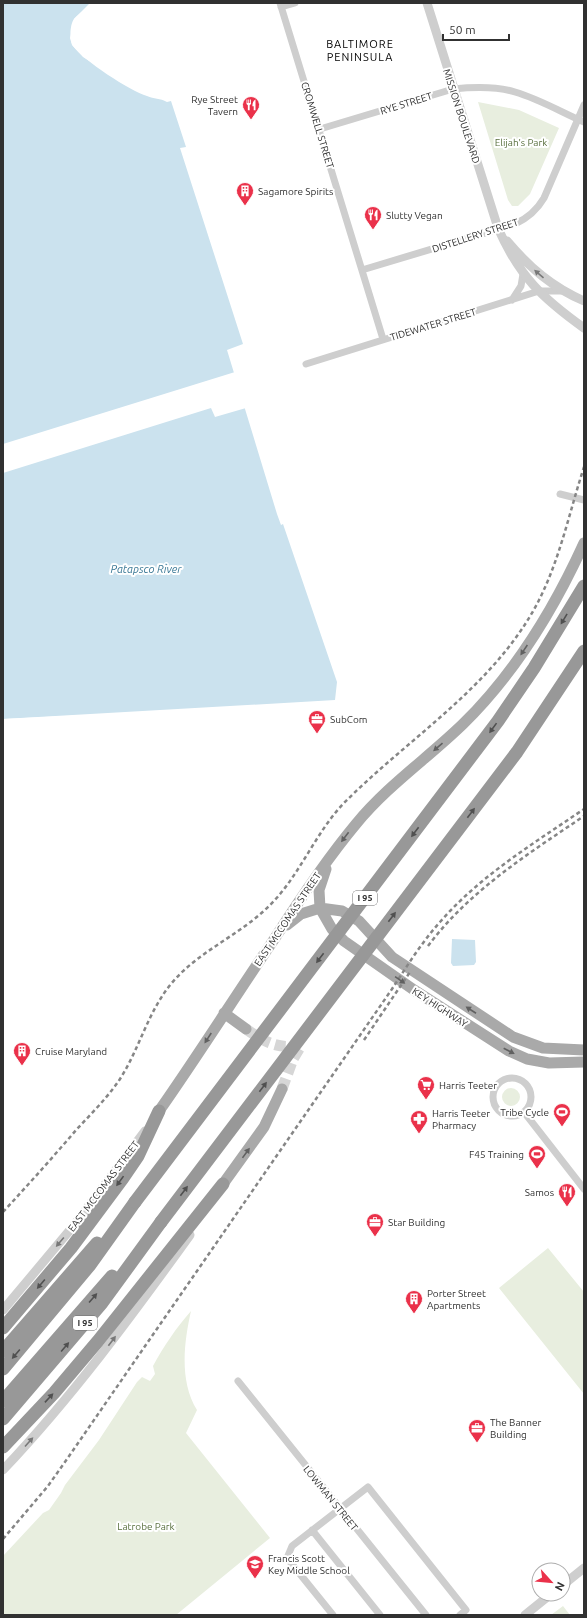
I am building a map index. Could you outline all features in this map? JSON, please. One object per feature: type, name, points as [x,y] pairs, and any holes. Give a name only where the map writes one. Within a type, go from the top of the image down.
[{"type":"highway","name":"I 95","points":[[3,1369],[90,1265],[135,1202],[493,728],[534,668],[584,586]]},
{"type":"highway","name":"I 95","points":[[3,1419],[102,1303],[161,1222],[505,768],[539,720],[584,651]]},
{"type":"highway","points":[[3,1328],[67,1253],[123,1178],[138,1156],[159,1111]]},
{"type":"highway","points":[[3,1447],[54,1393],[98,1341],[223,1184]]},
{"type":"highway","name":"I 95","points":[[3,1351],[82,1259],[135,1202]]},
{"type":"highway","name":"I 95","points":[[3,1401],[161,1222]]},
{"type":"main road","name":"EAST MCCOMAS STREET","points":[[159,1111],[308,885],[368,810],[464,723],[502,681],[548,613],[584,543]]},
{"type":"main road","name":"KEY HIGHWAY","points":[[333,854],[320,884],[320,908],[332,929],[344,941],[414,990],[500,1046],[518,1055],[536,1061],[560,1063],[584,1062]]},
{"type":"main road","name":"KEY HIGHWAY","points":[[277,934],[296,917],[320,908],[335,909],[354,917],[392,956],[513,1037],[543,1048],[584,1050]]},
{"type":"main road","points":[[224,1013],[246,1029]]},
{"type":"main road","points":[[223,1184],[264,1127],[282,1089]]},
{"type":"street","points":[[281,5],[295,3]]},
{"type":"street","name":"MISSION BOULEVARD","points":[[427,3],[498,228],[512,258],[523,274],[539,292],[567,316],[584,328]]},
{"type":"street","name":"CROMWELL STREET","points":[[281,5],[383,339]]},
{"type":"street","name":"RYE STREET","points":[[320,129],[453,89],[492,88],[514,91],[536,99],[581,121]]},
{"type":"street","name":"DISTELLERY STREET","points":[[362,270],[516,223],[528,217],[538,209],[544,198],[581,121],[584,105]]},
{"type":"street","name":"MISSION BOULEVARD","points":[[498,228],[526,262],[561,290],[584,301]]},
{"type":"street","points":[[512,300],[521,286],[523,274]]},
{"type":"street","name":"TIDEWATER STREET","points":[[306,364],[539,292],[561,290]]},
{"type":"street","points":[[560,494],[584,500]]},
{"type":"street","points":[[516,1079],[525,1084],[529,1089],[530,1099],[524,1112],[520,1115],[509,1116],[504,1115],[496,1108],[492,1097],[496,1086],[500,1082],[516,1079]]},
{"type":"street","name":"EAST MCCOMAS STREET","points":[[3,1310],[75,1224],[159,1111]]},
{"type":"street","points":[[524,1112],[584,1189]]},
{"type":"street","points":[[3,1470],[64,1402],[106,1349],[201,1220],[223,1184]]},
{"type":"street","name":"LOWMAN STREET","points":[[238,1381],[426,1615]]},
{"type":"street","points":[[332,1615],[287,1558],[292,1546],[368,1487],[466,1610],[460,1615]]},
{"type":"street","points":[[312,1530],[380,1615]]},
{"type":"street","points":[[571,1579],[584,1568]]},
{"type":"street","points":[[525,1615],[541,1602]]},
{"type":"green space","name":"Elijah's Park","points":[[478,102],[519,110],[559,128],[530,194],[518,206],[512,206],[508,200]]},
{"type":"green space","points":[[511,1088],[517,1091],[520,1097],[517,1103],[511,1106],[505,1103],[502,1097],[505,1091]]},
{"type":"green space","points":[[548,1248],[584,1292],[584,1394],[499,1288]]},
{"type":"green space","name":"Latrobe Park","points":[[191,1311],[186,1335],[185,1374],[191,1399],[197,1410],[186,1433],[270,1538],[176,1615],[3,1615],[3,1556],[43,1513],[49,1510],[65,1485],[99,1440],[137,1382],[142,1377],[150,1381],[155,1374],[153,1366],[157,1359],[175,1331]]},
{"type":"green space","points":[[563,1606],[570,1615],[551,1615]]},
{"type":"water","name":"Patapsco River","points":[[3,3],[93,3],[73,21],[71,36],[73,46],[96,67],[119,82],[139,93],[167,102],[171,101],[186,147],[180,148],[243,344],[227,350],[277,514],[281,525],[283,524],[337,682],[335,700],[3,719]]},
{"type":"water","points":[[452,939],[475,940],[476,962],[474,965],[453,966],[451,963]]},
{"type":"pier","points":[[90,3],[95,3],[88,12],[75,21],[72,35],[73,43],[84,55],[100,65],[99,67],[83,57],[72,45],[70,38],[74,19]]},
{"type":"pier","points":[[235,372],[246,408],[215,417],[211,408],[3,473],[3,444]]},
{"type":"pier","points":[[85,715],[83,717],[3,721],[3,719]]},
{"type":"tunnel","points":[[246,1029],[265,1041],[277,1045],[299,1045]]},
{"type":"tunnel","points":[[282,1089],[293,1059],[302,1044]]},
{"type":"railway","points":[[3,1212],[118,1082],[132,1058],[156,1007],[171,984],[193,962],[257,917],[280,895],[323,829],[343,804],[473,687],[519,634],[537,604],[552,570],[564,536],[584,467]]},
{"type":"railway","points":[[3,1539],[48,1486],[427,938],[456,905],[490,875],[584,809]]},
{"type":"railway","points":[[428,946],[444,926],[462,908],[500,875],[584,816]]},
{"type":"railway","points":[[364,1040],[410,972]]},
{"type":"place","name":"Rye Street Tavern","points":[[251,120]]},
{"type":"place","name":"Sagamore Spirits","points":[[245,206]]},
{"type":"place","name":"Slutty Vegan","points":[[373,230]]},
{"type":"place","name":"SubCom","points":[[317,734]]},
{"type":"place","name":"Cruise Maryland","points":[[22,1066]]},
{"type":"place","name":"Harris Teeter","points":[[426,1100]]},
{"type":"place","name":"Tribe Cycle","points":[[562,1127]]},
{"type":"place","name":"Harris Teeter Pharmacy","points":[[419,1134]]},
{"type":"place","name":"F45 Training","points":[[537,1169]]},
{"type":"place","name":"Samos","points":[[567,1207]]},
{"type":"place","name":"Star Building","points":[[375,1237]]},
{"type":"place","name":"Porter Street Apartments","points":[[414,1314]]},
{"type":"place","name":"The Banner Building","points":[[477,1443]]},
{"type":"place","name":"Francis Scott Key Middle School","points":[[255,1579]]},
{"type":"district","name":"BALTIMORE PENINSULA","points":[[360,50]]}]
